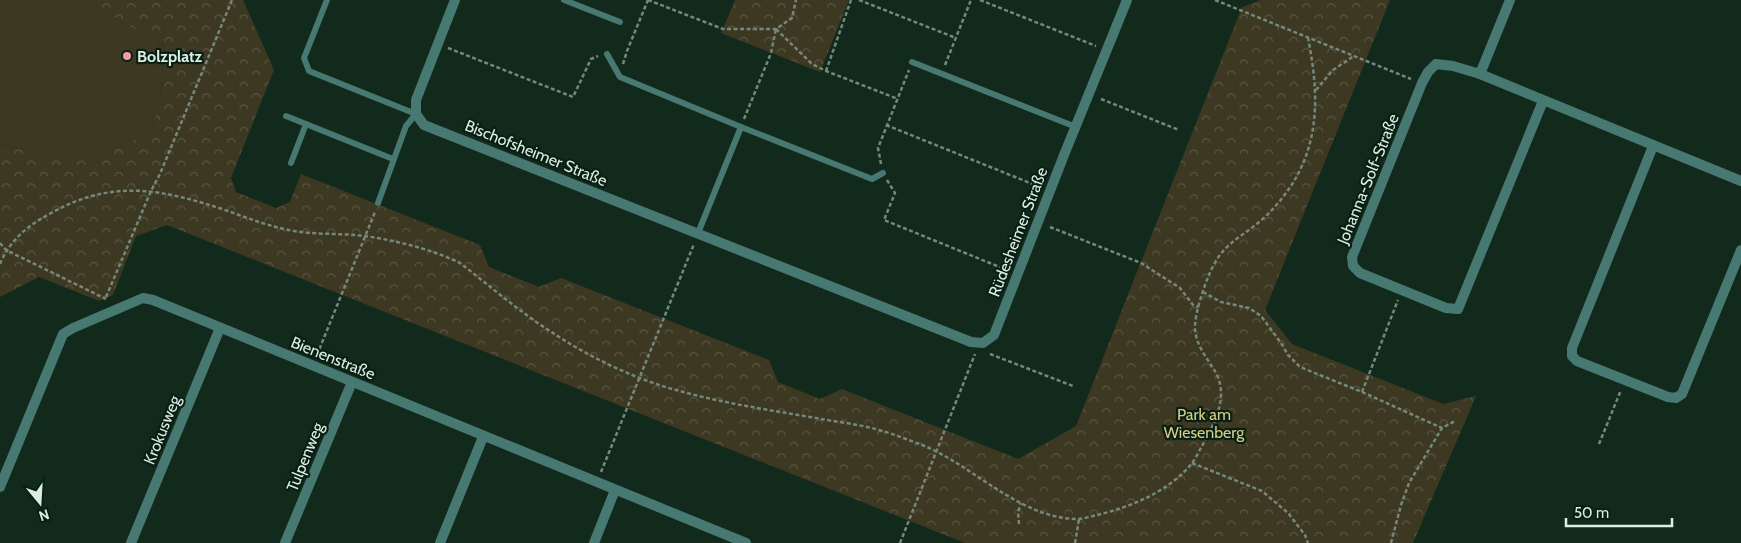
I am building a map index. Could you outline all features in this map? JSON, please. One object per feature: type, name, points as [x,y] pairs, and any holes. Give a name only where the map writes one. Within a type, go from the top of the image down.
[{"type":"street","points":[[416,114],[416,100],[455,0]]},
{"type":"street","name":"Rüdesheimer Straße","points":[[983,343],[994,335],[1127,0]]},
{"type":"street","points":[[1480,74],[1510,0]]},
{"type":"street","name":"Johanna-Solf-Straße","points":[[1543,101],[1458,308],[1446,308],[1360,273],[1354,266],[1352,257],[1422,83],[1428,72],[1436,64],[1453,66],[1480,74],[1741,181]]},
{"type":"street","name":"Bischofsheimer Straße","points":[[416,114],[424,125],[971,342],[983,343]]},
{"type":"street","points":[[1653,146],[1572,348],[1572,356],[1577,361],[1668,397],[1676,398],[1682,394],[1741,250]]},
{"type":"street","name":"Bienenstraße","points":[[0,487],[64,334],[73,328],[143,298],[152,300],[746,543]]},
{"type":"street","name":"Krokusweg","points":[[131,543],[220,328]]},
{"type":"street","name":"Tulpenweg","points":[[286,543],[352,382]]},
{"type":"street","points":[[440,543],[483,437]]},
{"type":"street","points":[[594,543],[615,490]]},
{"type":"lane","points":[[327,0],[304,58],[309,71],[416,114],[406,126],[378,203]]},
{"type":"lane","points":[[564,0],[620,22]]},
{"type":"lane","points":[[607,54],[620,77],[872,179],[883,174]]},
{"type":"lane","points":[[912,62],[1076,127]]},
{"type":"lane","points":[[286,116],[393,159]]},
{"type":"lane","points":[[292,163],[306,124]]},
{"type":"lane","points":[[698,233],[741,127]]},
{"type":"path","points":[[0,243],[6,250],[106,299],[232,0]]},
{"type":"path","points":[[620,77],[627,51],[648,0],[723,29],[776,29],[792,18],[796,0]]},
{"type":"path","points":[[826,71],[851,0]]},
{"type":"path","points":[[859,0],[956,38]]},
{"type":"path","points":[[941,73],[971,0]]},
{"type":"path","points":[[980,0],[1107,51]]},
{"type":"path","points":[[1215,0],[1422,83]]},
{"type":"path","points":[[741,127],[771,53],[776,29]]},
{"type":"path","points":[[776,29],[812,64],[898,99]]},
{"type":"path","points":[[0,264],[6,250],[22,232],[44,217],[80,199],[123,190],[151,190],[182,197],[274,227],[296,232],[365,236],[415,246],[444,255],[460,263],[552,333],[603,362],[674,390],[753,408],[877,429],[936,451],[1021,503],[1053,515],[1079,519],[1133,505],[1167,486],[1192,463],[1212,427],[1219,407],[1222,388],[1199,345],[1195,327],[1199,307],[1214,265],[1224,250],[1264,217],[1281,199],[1297,176],[1305,158],[1312,136],[1316,106],[1314,70],[1308,38]]},
{"type":"path","points":[[450,49],[573,97],[591,58],[607,54]]},
{"type":"path","points":[[1315,91],[1333,70],[1354,56]]},
{"type":"path","points":[[912,62],[878,148],[883,174],[894,193],[884,220],[1018,274]]},
{"type":"path","points":[[1101,99],[1179,130]]},
{"type":"path","points":[[886,125],[1050,191]]},
{"type":"path","points":[[312,366],[378,203]]},
{"type":"path","points":[[1050,227],[1141,262],[1180,288],[1193,305],[1199,307]]},
{"type":"path","points":[[601,472],[698,233]]},
{"type":"path","points":[[1362,392],[1402,290]]},
{"type":"path","points":[[1203,292],[1221,302],[1249,308],[1261,316],[1288,355],[1300,367],[1362,392],[1442,428]]},
{"type":"path","points":[[900,543],[975,353],[983,352],[995,355],[1073,386]]},
{"type":"path","points":[[1599,444],[1625,380]]},
{"type":"path","points":[[1391,543],[1401,505],[1410,483],[1442,428],[1455,422]]},
{"type":"path","points":[[1192,463],[1262,491],[1288,513],[1305,534],[1308,543]]},
{"type":"path","points":[[1019,524],[1018,512],[1021,503]]},
{"type":"path","points":[[1075,543],[1079,519]]},
{"type":"green space","points":[[0,0],[83,0],[165,46],[160,99],[150,133],[103,152],[65,159],[0,144]]},
{"type":"green space","name":"Park am Wiesenberg","points":[[83,0],[243,0],[274,70],[231,178],[236,192],[276,208],[290,202],[301,174],[480,245],[489,267],[539,287],[561,278],[769,360],[778,382],[820,399],[842,389],[1018,459],[1076,426],[1242,7],[1261,0],[1390,0],[1265,310],[1292,344],[1443,404],[1476,396],[1413,543],[965,543],[167,225],[136,236],[113,295],[99,301],[39,277],[0,297],[0,144],[65,159],[103,152],[150,133],[160,99],[165,46]]},
{"type":"green space","points":[[735,0],[849,0],[820,72],[721,33]]},
{"type":"place","name":"Bolzplatz","points":[[127,56]]}]
